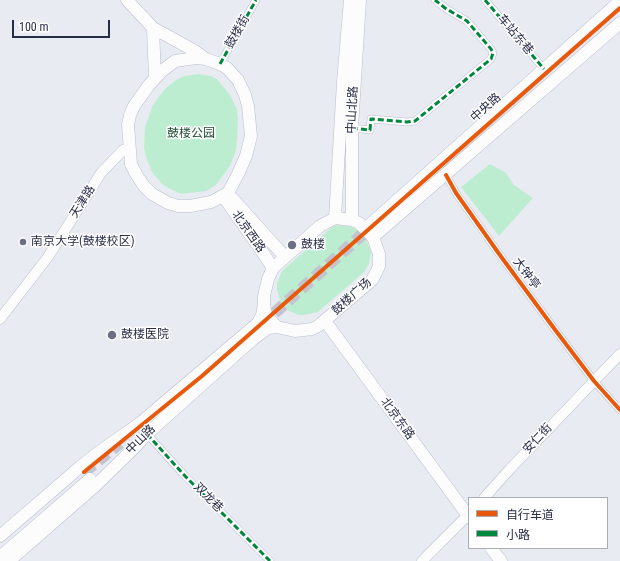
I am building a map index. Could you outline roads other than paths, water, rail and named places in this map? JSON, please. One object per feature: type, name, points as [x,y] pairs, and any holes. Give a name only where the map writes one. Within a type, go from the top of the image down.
[{"type":"main road","points":[[127,0],[153,28],[195,51],[206,60]]},
{"type":"main road","name":"中山北路","points":[[335,218],[343,82],[350,0]]},
{"type":"main road","name":"中山北路","points":[[352,220],[352,128],[360,0]]},
{"type":"main road","name":"中央路","points":[[369,233],[544,69],[620,1]]},
{"type":"main road","name":"中央路","points":[[369,233],[446,175],[620,23]]},
{"type":"main road","points":[[153,28],[155,78]]},
{"type":"main road","points":[[196,58],[220,64],[235,76],[242,87],[248,106],[251,122],[251,136],[246,156],[225,194],[211,202],[190,206],[178,206],[168,203],[152,194],[144,186],[131,164],[128,125],[130,115],[139,98],[155,78],[175,61],[196,58]]},
{"type":"main road","name":"北京西路","points":[[225,194],[285,257]]},
{"type":"main road","name":"北京西路","points":[[225,194],[273,268]]},
{"type":"main road","points":[[277,327],[266,316],[264,304],[264,296],[268,279],[273,268],[320,226],[335,218],[352,220],[359,223],[369,233]]},
{"type":"main road","name":"鼓楼广场","points":[[277,327],[295,331],[318,326],[372,280],[379,266],[380,254],[369,233]]},
{"type":"main road","points":[[0,536],[80,466],[103,448],[139,424],[258,323],[262,315],[264,304]]},
{"type":"main road","name":"北京东路","points":[[326,320],[468,515]]},
{"type":"main road","name":"中山路","points":[[9,561],[95,486],[147,434],[264,331],[268,328],[277,327]]},
{"type":"main road","points":[[0,543],[87,475],[0,557]]},
{"type":"main road","points":[[492,549],[501,561]]},
{"type":"street","name":"鼓楼街","points":[[220,64],[256,0]]},
{"type":"street","points":[[352,128],[370,130],[371,118],[407,122],[414,121],[491,59],[493,53],[491,49],[468,21],[445,8],[435,0]]},
{"type":"street","name":"车站东巷","points":[[485,0],[544,69]]},
{"type":"street","name":"天津路","points":[[0,318],[48,257],[101,173],[122,150],[129,149]]},
{"type":"street","name":"大钟亭","points":[[446,175],[456,193],[502,258],[594,382],[620,410]]},
{"type":"street","name":"安仁街","points":[[485,497],[620,354]]},
{"type":"street","name":"双龙巷","points":[[147,434],[184,476],[270,561]]},
{"type":"street","points":[[422,561],[468,517]]},
{"type":"tunnel","points":[[261,325],[374,224]]},
{"type":"tunnel","points":[[84,472],[120,443]]},
{"type":"place","name":"南京大学(鼓楼校区)","points":[[23,242]]},
{"type":"place","name":"鼓楼","points":[[292,245]]},
{"type":"place","name":"鼓楼医院","points":[[112,335]]},
{"type":"park label","name":"鼓楼公园","points":[[191,134]]}]
